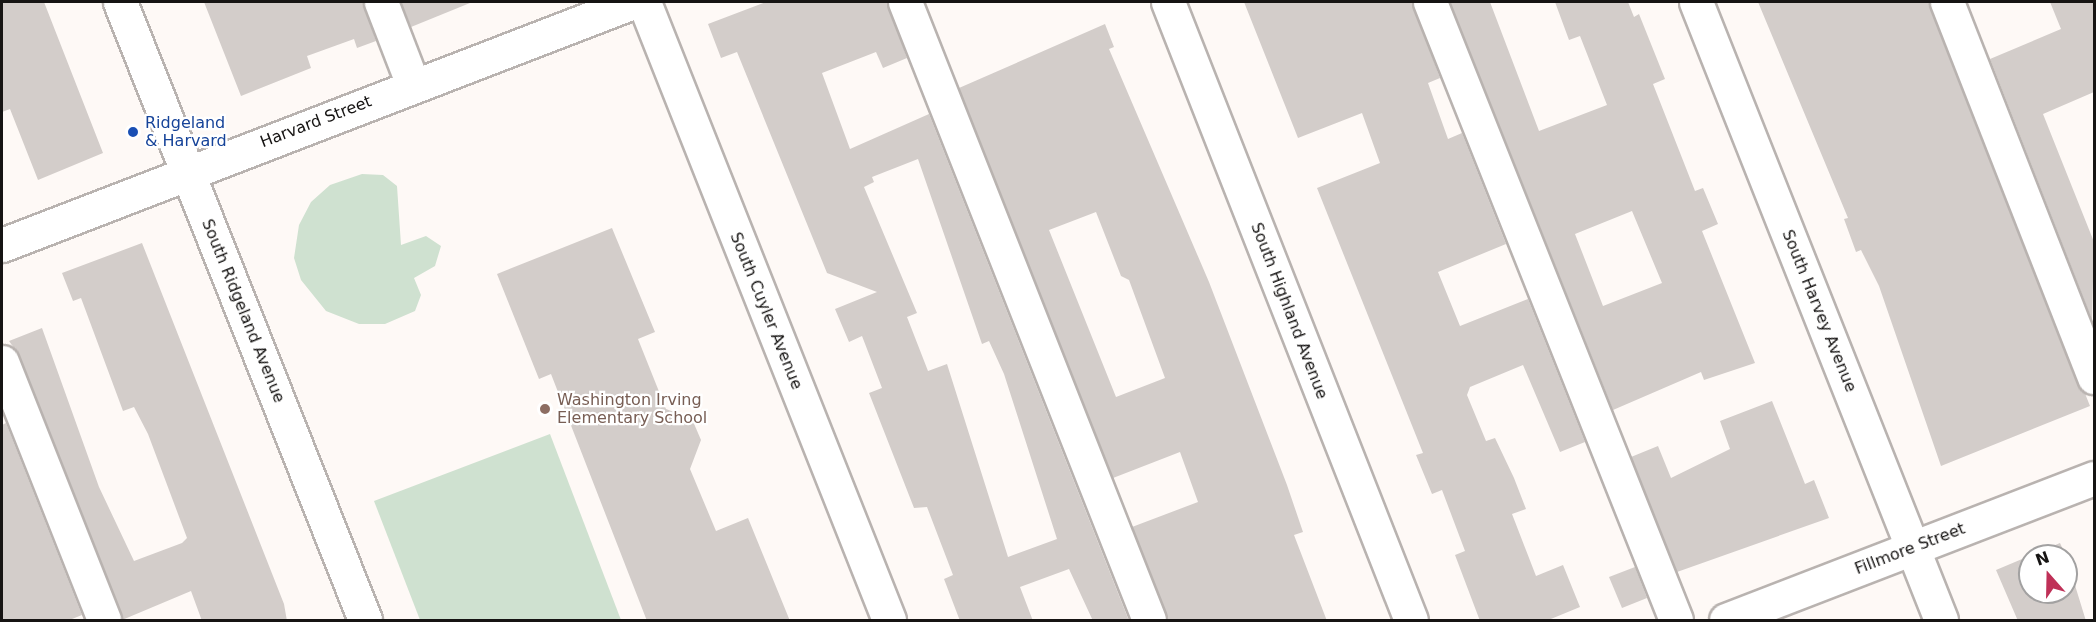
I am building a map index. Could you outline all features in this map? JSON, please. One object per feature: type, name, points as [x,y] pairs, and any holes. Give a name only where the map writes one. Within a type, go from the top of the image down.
[{"type":"street","name":"South Ridgeland Avenue","points":[[120,2],[365,621]]},
{"type":"street","points":[[381,2],[413,85]]},
{"type":"street","name":"Harvard Street","points":[[2,244],[187,171],[633,2]]},
{"type":"street","name":"South Cuyler Avenue","points":[[644,2],[889,621]]},
{"type":"street","points":[[905,2],[1149,621]]},
{"type":"street","name":"South Highland Avenue","points":[[1168,2],[1411,621]]},
{"type":"street","points":[[1430,2],[1676,621]]},
{"type":"street","name":"South Harvey Avenue","points":[[1696,2],[1941,621]]},
{"type":"street","points":[[1947,2],[2094,377]]},
{"type":"street","points":[[2,362],[104,621]]},
{"type":"street","name":"Fillmore Street","points":[[1726,621],[2094,478]]},
{"type":"green space","points":[[362,174],[383,175],[397,186],[401,245],[426,236],[441,246],[435,266],[414,278],[421,295],[415,311],[385,324],[359,324],[326,311],[301,280],[294,258],[299,225],[311,202],[330,185]]},
{"type":"green space","points":[[550,434],[621,620],[420,620],[374,501]]},
{"type":"building","points":[[2,2],[44,2],[103,153],[38,180],[10,109],[2,112]]},
{"type":"building","points":[[204,2],[363,2],[376,41],[357,48],[354,39],[307,56],[311,68],[241,96]]},
{"type":"building","points":[[401,2],[470,2],[470,3],[411,27]]},
{"type":"building","points":[[766,2],[887,2],[907,58],[883,68],[876,52],[822,73],[850,149],[929,114],[1129,621],[1093,621],[1069,569],[1020,587],[1033,621],[960,621],[944,579],[953,575],[927,507],[914,508],[869,393],[882,388],[862,336],[849,342],[835,309],[877,292],[827,273],[737,52],[721,58],[708,24]],"holes":[[[918,159],[982,344],[989,341],[1004,374],[1057,539],[1008,557],[947,364],[928,371],[907,317],[917,313],[864,187],[874,182],[872,177]]]},
{"type":"building","points":[[1244,2],[1412,2],[1440,78],[1428,83],[1448,139],[1462,133],[1506,244],[1438,272],[1460,326],[1528,299],[1585,442],[1560,452],[1523,365],[1470,387],[1467,395],[1486,441],[1495,438],[1526,509],[1512,514],[1536,576],[1563,565],[1580,607],[1546,621],[1480,621],[1455,555],[1465,551],[1442,490],[1432,494],[1416,455],[1423,453],[1317,188],[1380,163],[1362,113],[1298,138]]},
{"type":"building","points":[[1450,2],[1490,2],[1539,131],[1607,105],[1580,36],[1569,40],[1555,2],[1628,2],[1634,17],[1639,14],[1665,79],[1653,84],[1695,191],[1703,188],[1718,224],[1702,231],[1755,363],[1704,380],[1701,372],[1613,410]],"holes":[[[1632,211],[1662,283],[1603,306],[1575,234]]]},
{"type":"building","points":[[1758,2],[1929,2],[2090,406],[1941,466],[1879,286],[1861,250],[1856,252],[1844,219],[1848,218]]},
{"type":"building","points":[[2050,2],[2094,2],[2094,92],[2043,114],[2094,242],[2092,320],[1990,59],[2061,29]]},
{"type":"building","points":[[1105,24],[1114,47],[1109,49],[1209,282],[1287,485],[1303,532],[1294,535],[1327,621],[1167,621],[1132,527],[1198,502],[1180,452],[1113,478],[959,88]],"holes":[[[1096,212],[1121,276],[1129,280],[1165,378],[1116,397],[1049,230]]]},
{"type":"building","points":[[612,228],[655,332],[638,339],[666,409],[692,419],[701,440],[690,469],[716,531],[748,518],[790,621],[647,621],[551,374],[539,379],[497,274]]},
{"type":"building","points":[[142,243],[284,604],[287,621],[202,621],[191,591],[122,620],[19,355],[9,341],[42,328],[99,487],[134,561],[182,543],[187,538],[148,434],[134,407],[123,411],[81,298],[73,301],[62,273]]},
{"type":"building","points":[[1772,401],[1805,484],[1814,480],[1829,518],[1677,572],[1631,457],[1658,446],[1671,478],[1730,449],[1720,421]]},
{"type":"building","points":[[6,423],[82,615],[67,621],[2,621],[2,425]]},
{"type":"building","points":[[2018,561],[2018,604],[2078,604],[2078,595],[2086,621],[2018,621],[1996,570]]},
{"type":"building","points":[[1635,567],[1647,598],[1622,608],[1609,577]]},
{"type":"place","name":"Ridgeland & Harvard","points":[[133,132]]},
{"type":"place","name":"Washington Irving Elementary School","points":[[545,409]]}]
